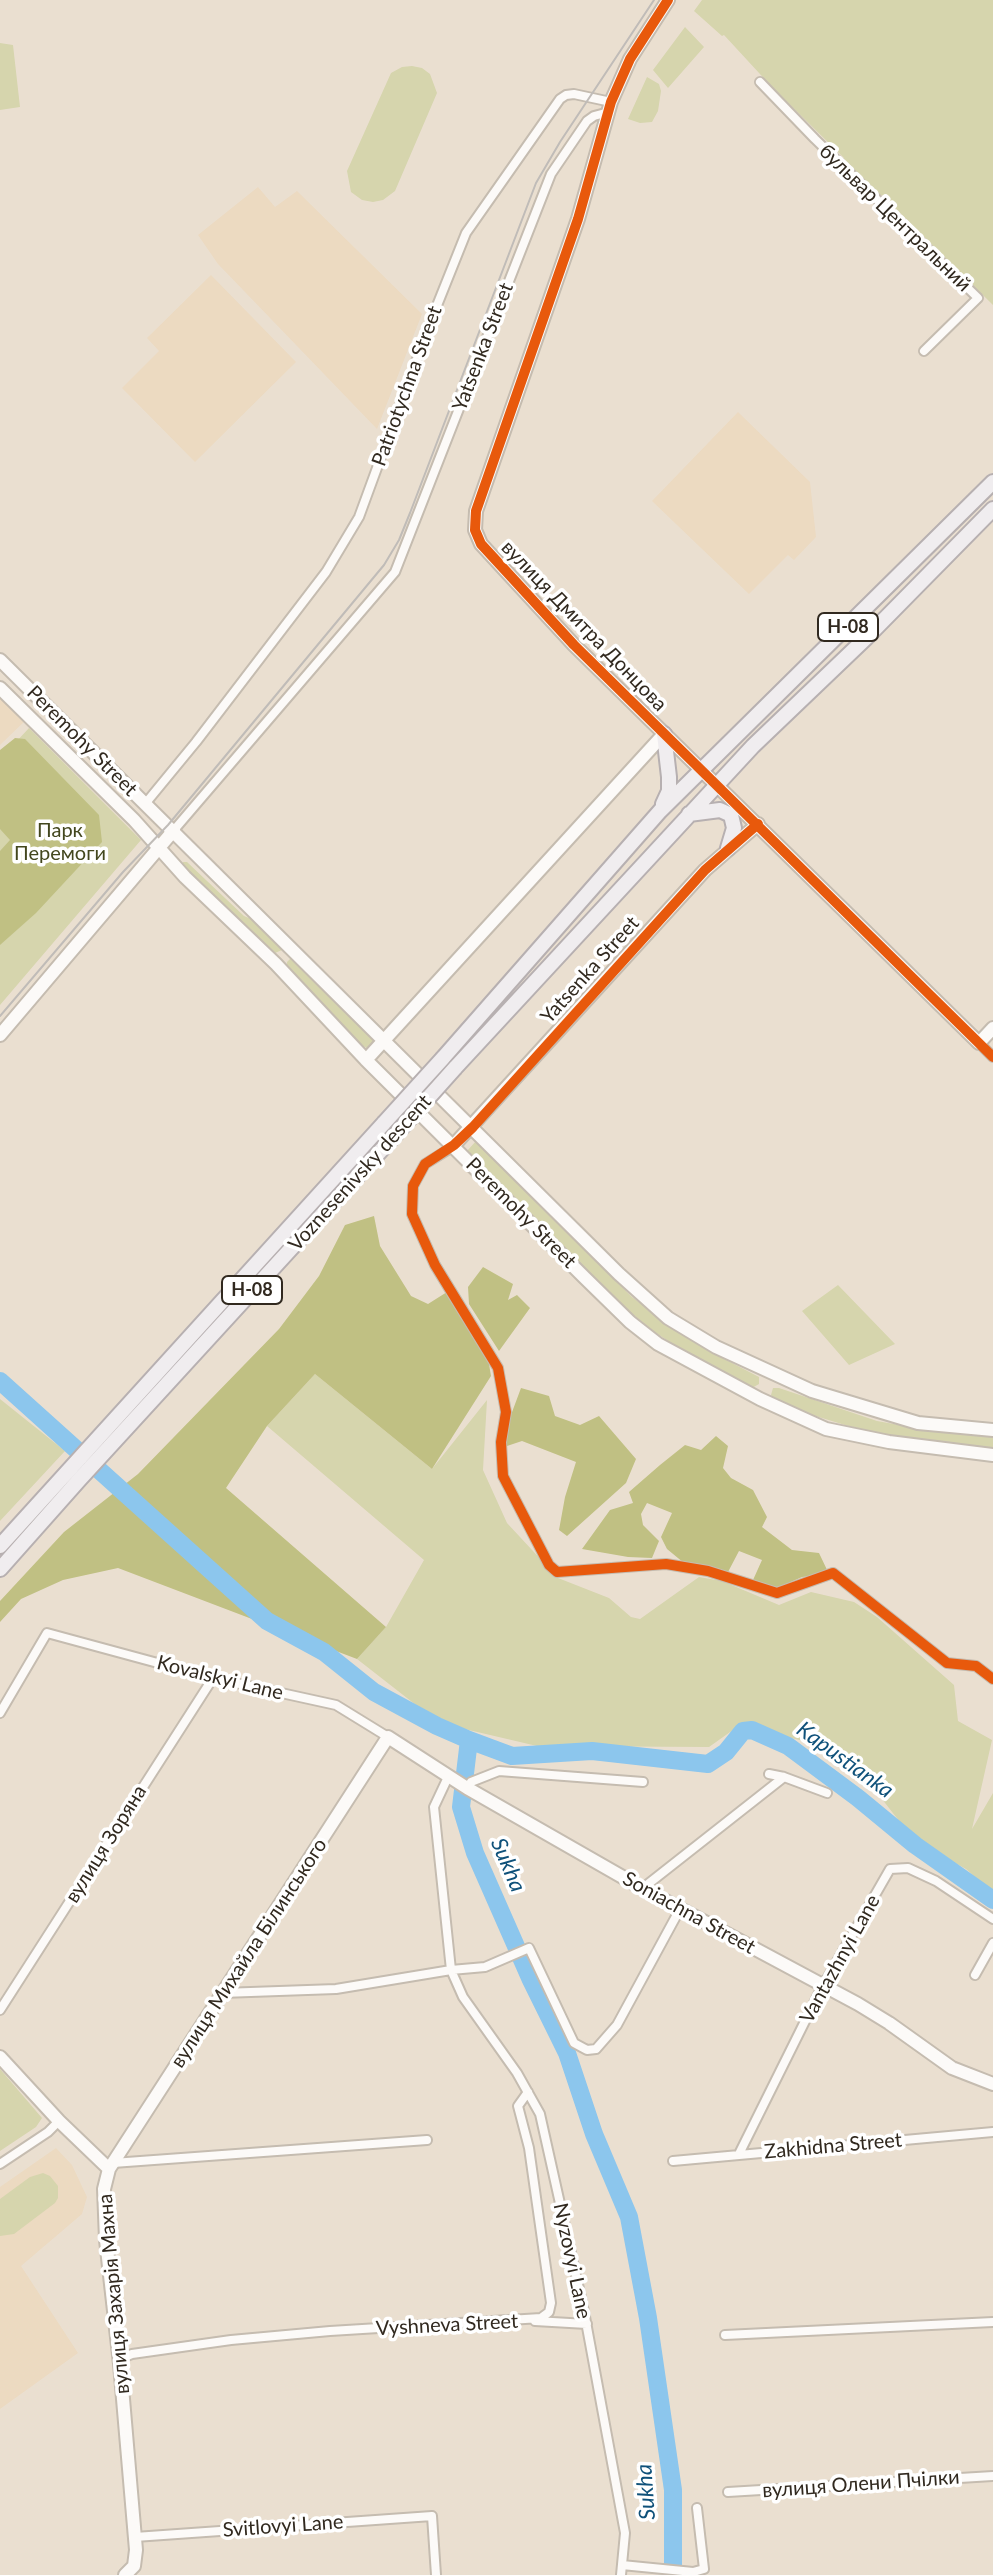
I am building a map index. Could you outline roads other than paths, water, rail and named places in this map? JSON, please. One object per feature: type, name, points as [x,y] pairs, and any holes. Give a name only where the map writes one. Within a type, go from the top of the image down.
[{"type":"main road","name":"Н-08","points":[[660,811],[993,482]]},
{"type":"main road","name":"Н-08","points":[[689,814],[993,509]]},
{"type":"main road","points":[[660,811],[669,791],[664,734]]},
{"type":"main road","points":[[689,814],[720,810],[731,815],[734,828],[728,848]]},
{"type":"main road","name":"Voznesenivsky descent","points":[[0,1546],[104,1442],[660,811]]},
{"type":"main road","name":"Voznesenivsky descent","points":[[104,1442],[396,1134],[689,814]]},
{"type":"main road","name":"Voznesenivsky descent","points":[[0,1569],[74,1475]]},
{"type":"street","points":[[610,107],[630,59],[668,0]]},
{"type":"street","name":"бульвар Центральний","points":[[760,82],[978,298],[924,351]]},
{"type":"street","name":"Patriotychna Street","points":[[145,804],[326,572],[359,517],[466,233],[560,99],[574,94],[610,107]]},
{"type":"street","name":"вулиця Дмитра Донцова","points":[[610,107],[578,219],[476,511],[475,530],[481,544],[563,634],[993,1057]]},
{"type":"street","name":"Yatsenka Street","points":[[0,1035],[395,572],[551,174],[587,121],[610,107]]},
{"type":"street","name":"Peremohy Street","points":[[0,660],[622,1278],[668,1318],[716,1347],[772,1374],[855,1406],[918,1423],[993,1430]]},
{"type":"street","name":"Peremohy Street","points":[[0,688],[134,820],[185,877],[276,964],[366,1060],[630,1322],[658,1344],[760,1399],[826,1429],[889,1442],[993,1455]]},
{"type":"street","points":[[23,711],[38,697]]},
{"type":"street","points":[[366,1060],[664,734]]},
{"type":"street","points":[[731,815],[758,824]]},
{"type":"street","name":"Yatsenka Street","points":[[454,1145],[700,875],[758,824]]},
{"type":"street","points":[[276,964],[291,947]]},
{"type":"street","points":[[979,1043],[993,1028]]},
{"type":"street","points":[[454,1145],[425,1164],[413,1186],[412,1214],[435,1265],[498,1368],[506,1412],[501,1442],[503,1476],[549,1565],[557,1572],[666,1564],[708,1571],[777,1593],[833,1573],[947,1663],[976,1666],[993,1679]]},
{"type":"street","points":[[760,1399],[772,1374]]},
{"type":"street","name":"Kovalskyi Lane","points":[[0,1713],[47,1633],[213,1678],[336,1705],[388,1737]]},
{"type":"street","name":"вулиця Зоряна","points":[[0,2010],[213,1678]]},
{"type":"street","name":"Soniachna Street","points":[[388,1737],[467,1788],[647,1891],[889,2023],[952,2068],[993,2084]]},
{"type":"street","name":"вулиця Михайла Білинського","points":[[111,2166],[388,1737]]},
{"type":"street","points":[[467,1788],[471,1782],[499,1771],[643,1782]]},
{"type":"street","points":[[769,1774],[827,1793]]},
{"type":"street","points":[[647,1891],[648,1884],[784,1777]]},
{"type":"street","points":[[451,1970],[434,1807],[452,1778]]},
{"type":"street","name":"Vantazhnyi Lane","points":[[739,2154],[824,1987],[890,1869],[908,1868],[936,1881],[993,1919]]},
{"type":"street","points":[[222,1993],[336,1989],[485,1967],[529,1948],[574,2043],[587,2050],[596,2049],[617,2025],[680,1909]]},
{"type":"street","points":[[975,1975],[993,1943]]},
{"type":"street","name":"Nyzovyi Lane","points":[[451,1970],[463,1997],[517,2073],[540,2114],[587,2324],[625,2533],[621,2575]]},
{"type":"street","name":"вулиця Захарія Махна","points":[[0,2057],[59,2121],[111,2166],[104,2189],[106,2240],[135,2537],[132,2572]]},
{"type":"street","name":"Vyshneva Street","points":[[120,2359],[132,2354],[231,2340],[541,2318],[549,2312],[551,2303],[529,2148],[518,2106],[528,2092]]},
{"type":"street","points":[[0,2164],[48,2132],[59,2121]]},
{"type":"street","name":"Zakhidna Street","points":[[673,2161],[993,2132]]},
{"type":"street","points":[[111,2166],[427,2140]]},
{"type":"street","points":[[532,2320],[587,2324]]},
{"type":"street","points":[[725,2335],[993,2322]]},
{"type":"street","name":"вулиця Олени Пчілки","points":[[728,2492],[993,2476]]},
{"type":"street","points":[[622,2565],[693,2572],[704,2569],[697,2508]]},
{"type":"street","name":"Svitlovyi Lane","points":[[135,2537],[432,2516],[436,2575]]},
{"type":"waterway","name":"Sukha","points":[[0,1381],[267,1621],[324,1652],[374,1692],[469,1740],[461,1807],[475,1853],[567,2053],[594,2134],[629,2217],[648,2318],[673,2490],[673,2575]]},
{"type":"waterway","name":"Kapustianka","points":[[469,1740],[512,1756],[592,1751],[708,1764],[726,1752],[743,1731],[752,1730],[788,1746],[915,1845],[993,1900]]},
{"type":"tram line","points":[[0,1016],[123,872],[168,825],[384,565],[410,513],[536,183],[654,0]]},
{"type":"park label","name":"Парк Перемоги","points":[[60,842]]}]
